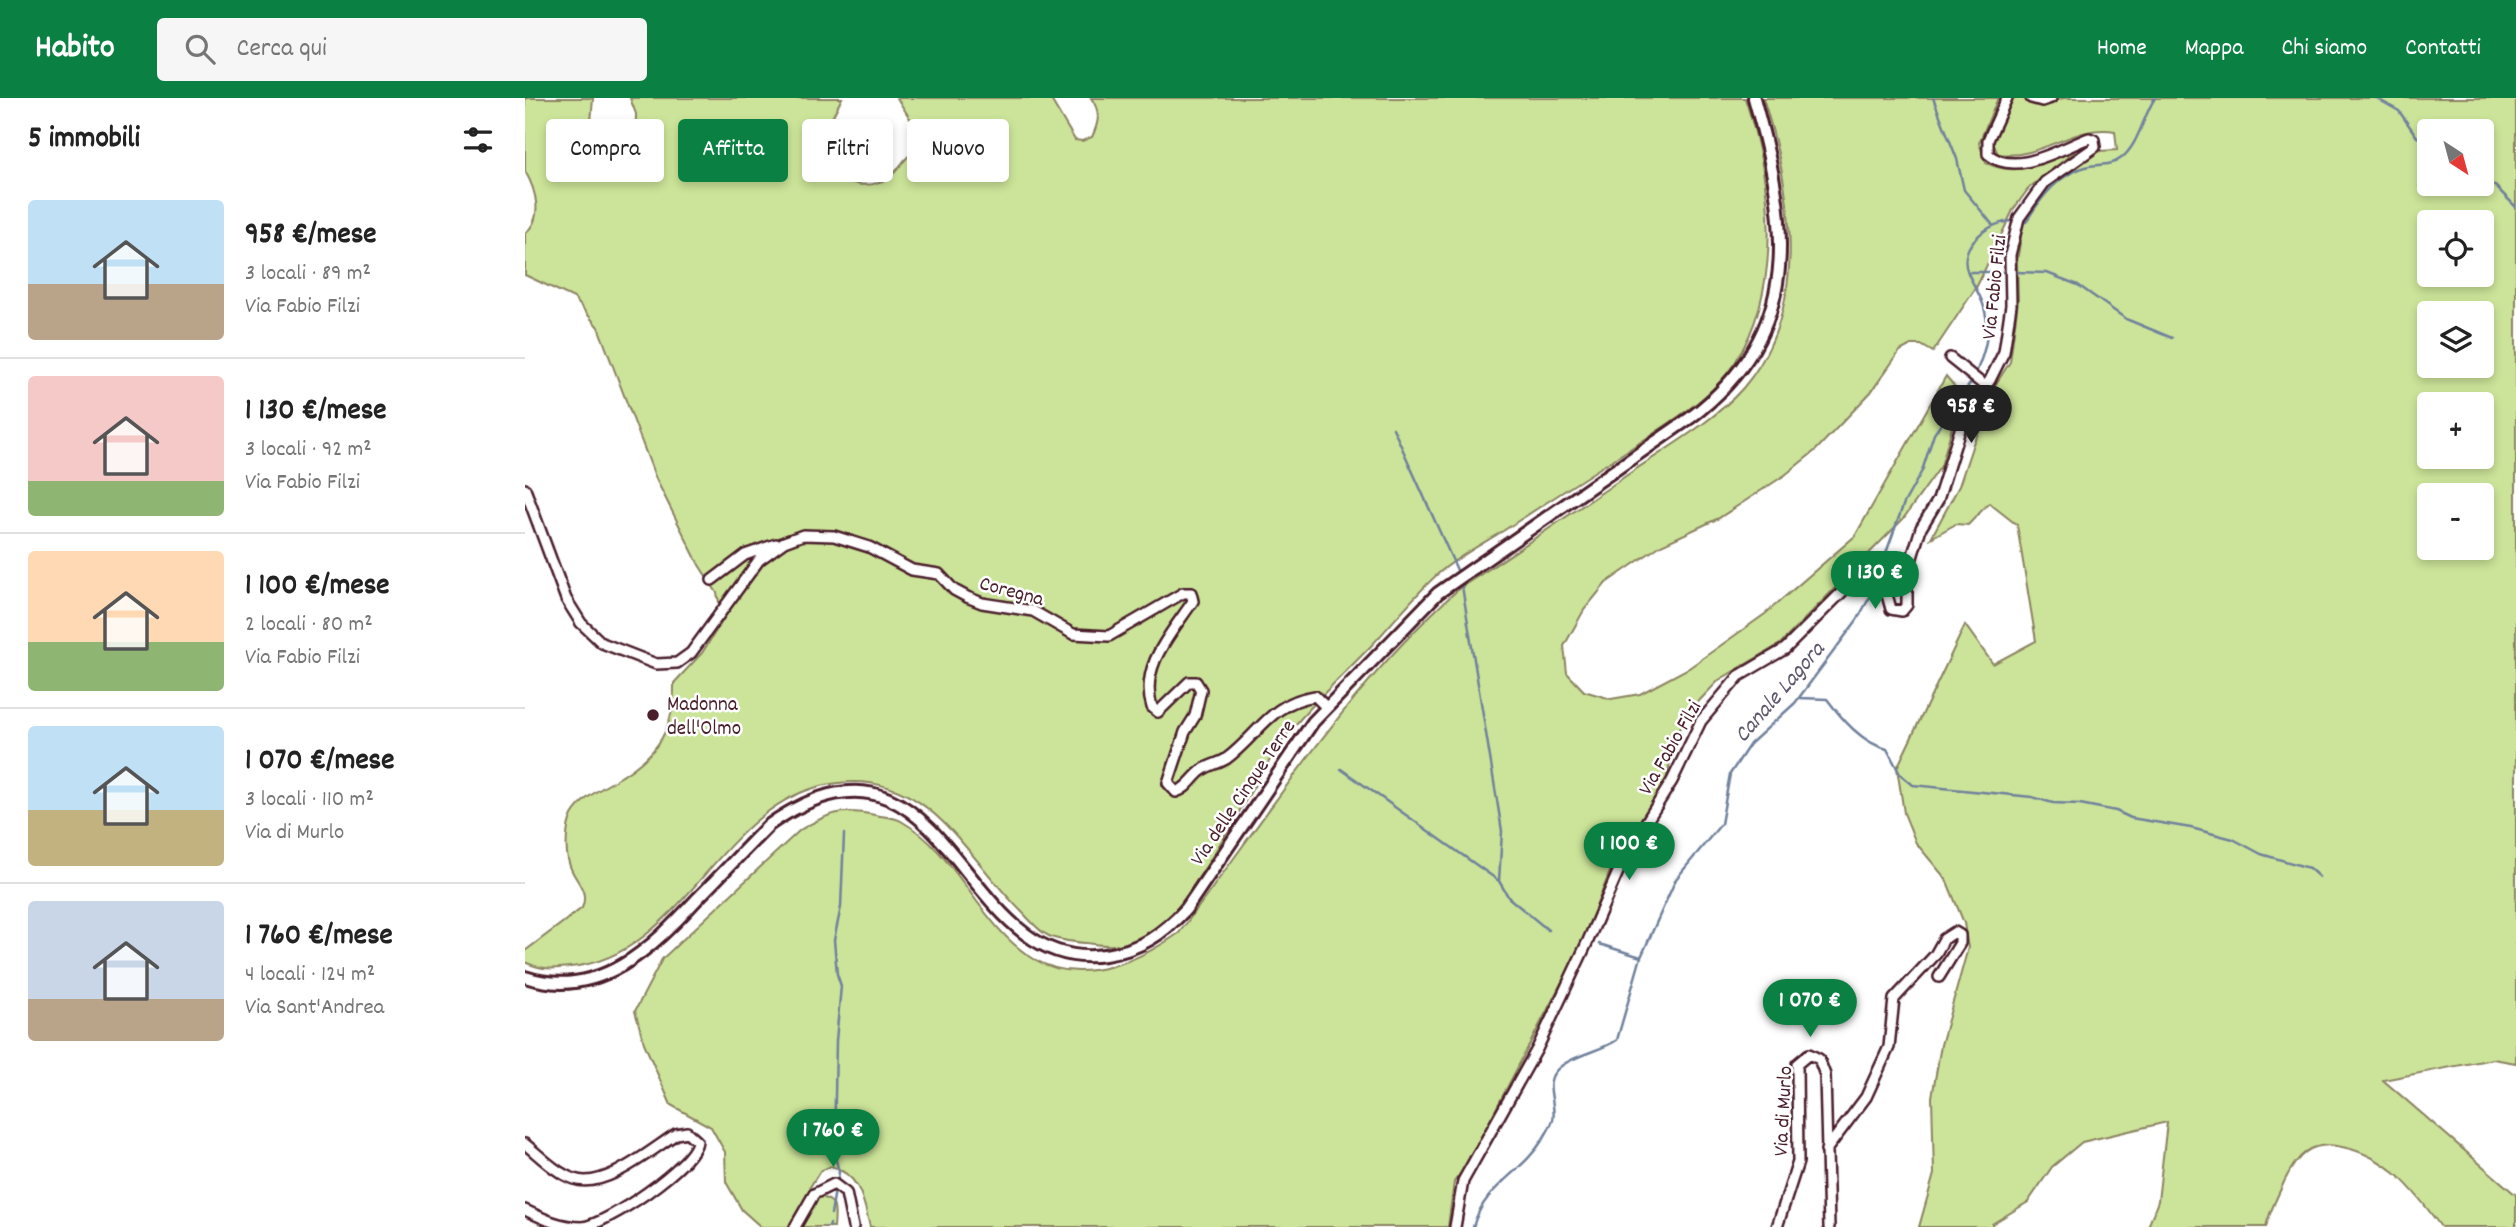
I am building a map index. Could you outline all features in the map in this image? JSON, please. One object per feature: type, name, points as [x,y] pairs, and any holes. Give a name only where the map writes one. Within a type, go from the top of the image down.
[{"type":"main road","name":"Via delle Cinque Terre","points":[[525,977],[541,982],[575,982],[622,967],[658,941],[769,825],[790,810],[827,794],[874,796],[890,800],[921,817],[1009,920],[1031,940],[1059,952],[1084,957],[1133,949],[1162,934],[1186,909],[1279,768],[1326,707],[1453,581],[1690,418],[1726,388],[1741,370],[1758,343],[1774,300],[1781,251],[1778,198],[1755,98]]},
{"type":"street","name":"Via Fabio Filzi","points":[[1455,1227],[1463,1181],[1537,1049],[1625,856],[1672,781],[1701,721],[1739,676],[1785,649],[1863,574],[1882,577],[1889,607],[1902,611],[1907,605],[1907,574],[1921,528],[1938,500],[1963,420],[1982,383],[2002,359],[2011,305],[2010,256],[2019,218],[2045,182],[2096,144],[2089,138],[2032,160],[1997,161],[1988,154],[1987,145],[2007,98]]},
{"type":"street","points":[[2032,98],[2042,101],[2051,98]]},
{"type":"street","points":[[1950,358],[1982,383]]},
{"type":"street","points":[[525,489],[561,587],[580,623],[603,643],[656,664],[677,663],[691,653],[747,575],[784,542]]},
{"type":"street","name":"Coregna","points":[[784,542],[819,535],[860,544],[912,570],[939,574],[954,590],[967,597],[982,603],[1033,611],[1073,635],[1109,636],[1183,593],[1191,593],[1193,601],[1153,659],[1150,688],[1152,707],[1158,712],[1189,682],[1196,682],[1201,690],[1198,707],[1168,783],[1176,792],[1182,791],[1202,770],[1224,760],[1249,738],[1265,719],[1285,705],[1315,696],[1326,707]]},
{"type":"street","points":[[712,580],[745,555],[784,542]]},
{"type":"street","points":[[1825,1152],[1865,1097],[1889,1047],[1893,999],[1935,955],[1944,939],[1955,932],[1960,935],[1960,943],[1939,978]]},
{"type":"street","name":"Via di Murlo","points":[[1777,1227],[1799,1154],[1797,1064],[1809,1054],[1816,1056],[1824,1067],[1829,1227]]},
{"type":"street","points":[[525,1144],[560,1172],[585,1181],[602,1179],[616,1172],[676,1134],[687,1132],[697,1141],[694,1152],[656,1186],[598,1222],[584,1227],[555,1224],[525,1210]]},
{"type":"street","points":[[795,1227],[814,1194],[834,1184],[846,1193],[853,1227]]},
{"type":"green space","points":[[525,98],[593,98],[591,119],[546,119],[546,182],[664,182],[664,119],[636,119],[630,98],[842,98],[831,119],[802,119],[802,182],[851,182],[866,185],[893,182],[893,174],[907,158],[907,182],[1009,182],[1009,119],[910,119],[897,98],[1050,98],[1075,140],[1082,141],[1092,137],[1097,122],[1098,113],[1091,98],[1745,98],[1762,164],[1767,198],[1767,266],[1751,331],[1736,361],[1716,386],[1677,418],[1463,555],[1431,581],[1286,736],[1179,906],[1159,927],[1141,940],[1120,945],[1100,945],[1062,940],[1045,934],[1000,889],[941,820],[919,802],[894,789],[865,782],[831,784],[792,797],[759,819],[729,847],[674,909],[644,936],[610,957],[570,967],[542,968],[525,962],[525,951],[582,908],[584,901],[568,858],[567,832],[572,815],[588,797],[624,775],[658,744],[670,717],[674,683],[702,653],[723,620],[717,593],[699,565],[656,479],[598,327],[574,298],[525,275],[525,233],[535,220],[536,204],[525,171]]},
{"type":"green space","points":[[1763,98],[1998,98],[1979,143],[1986,163],[2002,168],[2026,168],[2063,152],[2074,152],[2029,188],[2013,210],[1977,286],[1933,352],[1921,345],[1911,345],[1900,351],[1871,392],[1816,450],[1785,475],[1719,518],[1661,545],[1606,583],[1584,610],[1564,646],[1567,673],[1584,691],[1611,699],[1640,694],[1689,668],[1765,614],[1855,536],[1946,376],[1966,400],[1953,424],[1941,466],[1903,519],[1780,644],[1719,680],[1699,701],[1677,732],[1666,780],[1615,859],[1579,949],[1467,1165],[1454,1182],[1448,1227],[870,1227],[855,1182],[841,1170],[831,1166],[820,1171],[810,1187],[832,1203],[834,1227],[761,1227],[742,1210],[726,1182],[725,1152],[711,1127],[671,1105],[644,1043],[635,1011],[662,959],[800,830],[828,816],[844,812],[895,819],[921,834],[938,851],[998,928],[1034,959],[1052,967],[1071,971],[1109,967],[1146,953],[1179,933],[1311,752],[1382,666],[1420,625],[1461,587],[1691,433],[1743,388],[1765,356],[1779,322],[1787,285],[1790,248],[1782,171]]},
{"type":"green space","points":[[2012,98],[2025,98],[2039,106],[2063,98],[2516,98],[2516,1063],[2493,1059],[2383,1080],[2516,1195],[2516,1227],[2441,1227],[2410,1188],[2387,1167],[2358,1152],[2331,1145],[2313,1148],[2294,1164],[2266,1227],[2148,1227],[2158,1201],[2167,1122],[2082,1142],[2052,1167],[2028,1202],[1992,1224],[1992,1227],[1919,1227],[1934,1174],[1932,1097],[1941,1045],[1968,948],[1964,923],[1946,879],[1916,843],[1904,813],[1897,768],[1965,625],[1993,664],[2036,641],[2017,525],[1989,503],[1968,525],[1956,524],[1931,538],[1959,486],[1974,441],[1985,421],[1987,398],[2010,362],[2018,301],[2017,262],[2023,223],[2039,196],[2067,171],[2099,151],[2117,150],[2115,131],[2086,132],[2028,152],[1998,154],[1993,143]]},
{"type":"waterway","points":[[1933,98],[1957,159],[1964,190],[1992,224]]},
{"type":"waterway","name":"Canale Lagora","points":[[2021,222],[2026,222],[2052,187],[2069,174],[2089,166],[2113,163],[2126,154],[2155,98]]},
{"type":"waterway","points":[[2376,98],[2399,111],[2417,137]]},
{"type":"waterway","points":[[2494,186],[2516,207]]},
{"type":"waterway","name":"Canale Lagora","points":[[1975,375],[1986,343],[1987,323],[1982,301],[1968,273],[1967,253],[1971,244],[1986,230],[2014,221]]},
{"type":"waterway","points":[[1969,272],[2007,272]]},
{"type":"waterway","points":[[2014,272],[2047,273],[2078,285],[2126,319],[2172,338]]},
{"type":"waterway","name":"Canale Lagora","points":[[1473,1227],[1486,1200],[1534,1151],[1550,1127],[1554,1114],[1551,1083],[1555,1072],[1568,1062],[1617,1040],[1641,957],[1676,879],[1721,824],[1730,774],[1750,744],[1795,703],[1857,620],[1871,595],[1904,503],[1922,471],[1934,434],[1972,381]]},
{"type":"waterway","points":[[1393,428],[1457,570]]},
{"type":"waterway","points":[[1461,580],[1502,831],[1499,881]]},
{"type":"waterway","points":[[1800,698],[1827,699],[1861,736],[1887,749],[1900,774],[1913,785],[2032,797],[2053,803],[2080,804],[2116,811],[2131,818],[2191,828],[2233,839],[2261,854],[2309,868],[2319,877]]},
{"type":"waterway","points":[[1341,769],[1499,881],[1509,898],[1548,930]]},
{"type":"waterway","points":[[837,1184],[839,1172],[834,1152],[836,1041],[841,986],[837,974],[834,940],[841,907],[844,834]]},
{"type":"waterway","points":[[1599,944],[1641,957]]},
{"type":"waterway","points":[[831,1214],[835,1190]]},
{"type":"place","name":"Madonna dell'Olmo","points":[[653,715]]}]
